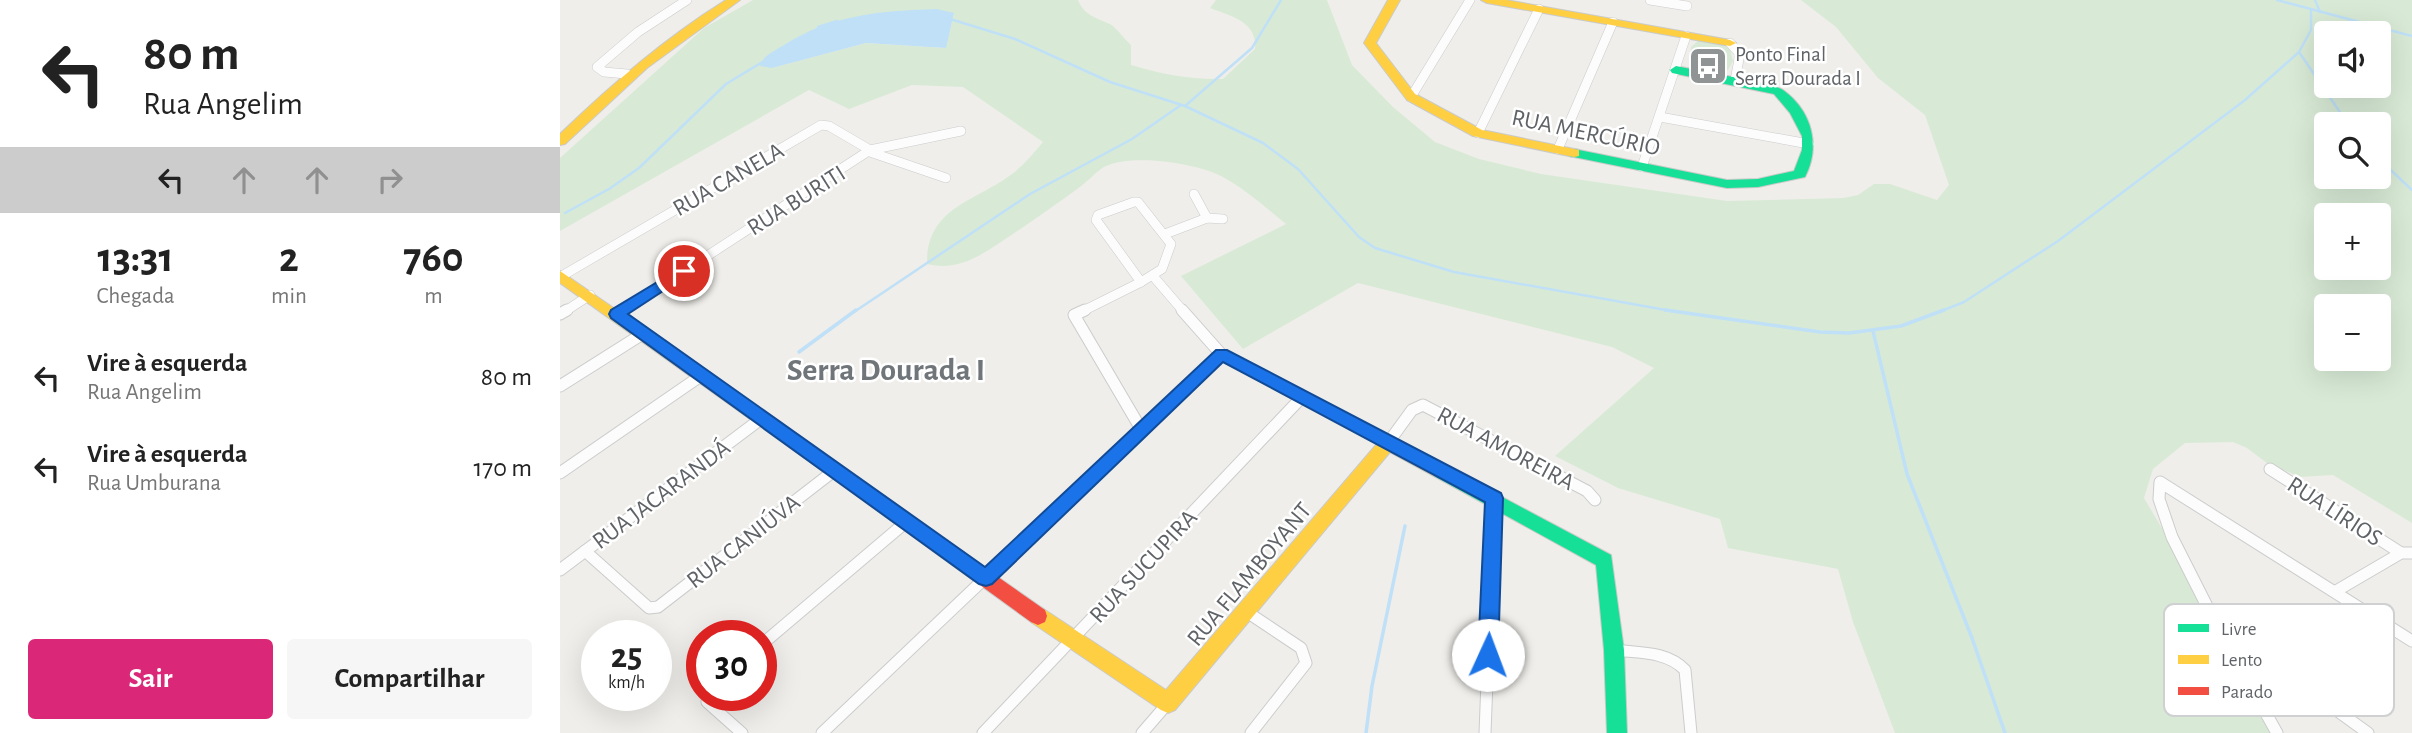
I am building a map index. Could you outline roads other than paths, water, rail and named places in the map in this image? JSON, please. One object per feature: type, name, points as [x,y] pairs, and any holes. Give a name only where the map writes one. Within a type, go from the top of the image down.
[{"type":"street","points":[[627,74],[604,72],[597,67],[638,32],[687,0]]},
{"type":"street","points":[[560,141],[627,74],[681,31],[734,0]]},
{"type":"street","name":"RUA MERCÚRIO","points":[[1394,0],[1370,39],[1383,61],[1411,97],[1478,133],[1727,184],[1758,183],[1800,174],[1809,144]]},
{"type":"street","points":[[1411,97],[1470,0]]},
{"type":"street","points":[[1486,0],[1730,43],[1741,54],[1735,80]]},
{"type":"street","points":[[1650,0],[1688,6]]},
{"type":"street","points":[[1478,133],[1539,9]]},
{"type":"street","points":[[1558,149],[1614,22]]},
{"type":"street","points":[[1642,167],[1686,36]]},
{"type":"street","points":[[1660,117],[1809,144],[1807,134],[1779,90],[1676,70]]},
{"type":"street","name":"RUA CANELA","points":[[560,276],[822,125],[829,126],[869,152]]},
{"type":"street","points":[[869,152],[961,131]]},
{"type":"street","points":[[869,152],[946,178]]},
{"type":"street","name":"RUA BURITI","points":[[617,314],[869,152]]},
{"type":"street","points":[[1194,194],[1207,218]]},
{"type":"street","points":[[1141,282],[1096,217],[1138,202],[1171,244],[1162,269],[1153,276],[1141,282],[1076,312],[1074,315],[1141,429]]},
{"type":"street","points":[[1165,234],[1207,218],[1223,219]]},
{"type":"street","points":[[560,276],[702,374],[1073,641],[1168,703]]},
{"type":"street","points":[[1153,276],[1221,354],[1494,498],[1605,561],[1614,650],[1617,733]]},
{"type":"street","points":[[560,314],[590,295]]},
{"type":"street","points":[[560,386],[644,333]]},
{"type":"street","points":[[822,733],[1221,354]]},
{"type":"street","points":[[560,473],[702,374]]},
{"type":"street","name":"RUA SUCUPIRA","points":[[983,733],[1302,397]]},
{"type":"street","name":"RUA AMOREIRA","points":[[1388,443],[1416,406],[1423,405],[1587,491],[1595,500]]},
{"type":"street","name":"RUA JACARANDÁ","points":[[560,570],[762,418]]},
{"type":"street","name":"RUA FLAMBOYANT","points":[[1142,733],[1388,443]]},
{"type":"street","name":"RUA LÍRIOS","points":[[2270,469],[2407,553]]},
{"type":"street","name":"RUA CANIÚVA","points":[[585,551],[649,608],[658,607],[835,470]]},
{"type":"street","points":[[2206,604],[2172,537],[2158,499],[2160,482],[2356,604]]},
{"type":"street","points":[[1485,733],[1494,498]]},
{"type":"street","points":[[777,631],[906,522]]},
{"type":"street","points":[[2336,591],[2407,553]]},
{"type":"street","points":[[1247,612],[1301,648],[1306,663],[1251,733]]},
{"type":"street","points":[[2394,628],[2412,640]]},
{"type":"street","points":[[1614,650],[1671,658],[1679,662],[1685,670],[1691,733]]},
{"type":"street","points":[[720,711],[742,733]]},
{"type":"street","points":[[2268,716],[2277,733]]},
{"type":"street","points":[[2345,716],[2368,733]]},
{"type":"water","points":[[937,9],[954,13],[946,48],[866,43],[772,68],[760,66],[767,56],[784,45],[839,21],[877,13]]},
{"type":"waterway","points":[[1185,106],[1252,48],[1281,0]]},
{"type":"waterway","points":[[2277,0],[2320,11]]},
{"type":"waterway","points":[[2315,0],[2320,11]]},
{"type":"waterway","points":[[2299,52],[2311,30],[2311,10]]},
{"type":"waterway","points":[[2320,11],[2412,36]]},
{"type":"waterway","points":[[950,19],[1015,39],[1110,82],[1185,106]]},
{"type":"waterway","points":[[818,27],[837,21]]},
{"type":"waterway","points":[[1944,310],[1964,302],[2058,241],[2245,100],[2299,52]]},
{"type":"waterway","points":[[2299,52],[2340,112]]},
{"type":"waterway","points":[[565,213],[609,189],[639,168],[726,84],[764,61]]},
{"type":"waterway","points":[[854,312],[1030,194],[1132,139],[1181,105]]},
{"type":"waterway","points":[[1185,106],[1263,143],[1298,169],[1359,237],[1375,248],[1454,272],[1669,311]]},
{"type":"waterway","points":[[2391,170],[2412,190]]},
{"type":"waterway","points":[[799,352],[856,310]]},
{"type":"waterway","points":[[1665,310],[1669,311]]},
{"type":"waterway","points":[[1669,311],[1820,332],[1849,333],[1901,326],[1944,310]]},
{"type":"waterway","points":[[1939,312],[1944,310]]},
{"type":"waterway","points":[[1669,311],[1677,312]]},
{"type":"waterway","points":[[1873,331],[1907,474],[1972,638],[2005,733]]},
{"type":"waterway","points":[[1366,733],[1372,686],[1405,526]]},
{"type":"place","name":"Ponto Final Serra Dourada I","points":[[1708,66]]},
{"type":"district","name":"Serra Dourada I","points":[[886,369]]}]
